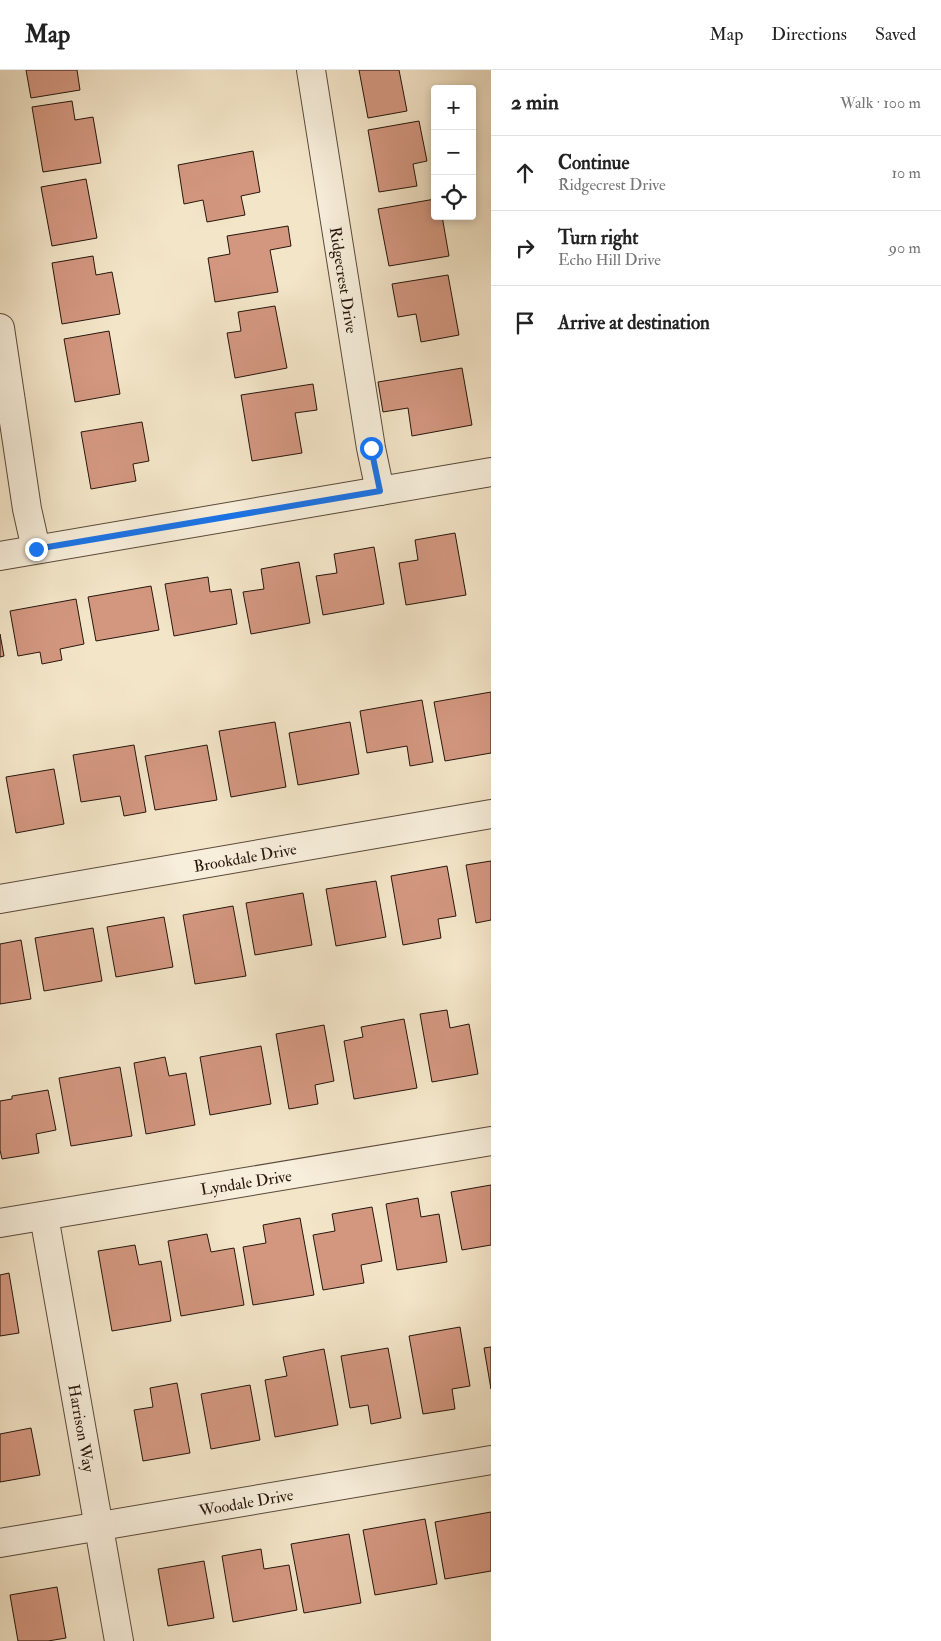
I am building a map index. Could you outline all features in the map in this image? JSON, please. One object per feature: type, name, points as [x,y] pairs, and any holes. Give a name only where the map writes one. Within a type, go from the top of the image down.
[{"type":"street","name":"Ridgecrest Drive","points":[[310,70],[371,448],[380,491]]},
{"type":"street","points":[[0,328],[36,549]]},
{"type":"street","points":[[0,556],[491,472]]},
{"type":"street","name":"Brookdale Drive","points":[[0,899],[491,814]]},
{"type":"street","name":"Lyndale Drive","points":[[0,1223],[491,1141]]},
{"type":"street","name":"Harrison Way","points":[[44,1216],[119,1641]]},
{"type":"street","name":"Woodale Drive","points":[[0,1543],[491,1460]]},
{"type":"building","points":[[26,70],[77,70],[80,90],[31,98]]},
{"type":"building","points":[[359,70],[399,70],[407,111],[368,118]]},
{"type":"building","points":[[72,101],[75,120],[93,117],[101,163],[43,172],[32,107]]},
{"type":"building","points":[[419,121],[427,161],[413,164],[417,186],[379,192],[368,130]]},
{"type":"building","points":[[253,151],[260,192],[241,196],[245,215],[207,222],[203,200],[184,204],[178,165]]},
{"type":"building","points":[[86,179],[97,238],[52,246],[41,187]]},
{"type":"building","points":[[431,200],[431,220],[443,220],[449,256],[389,266],[378,209]]},
{"type":"building","points":[[288,226],[291,246],[270,250],[278,292],[215,302],[208,258],[230,254],[227,236]]},
{"type":"building","points":[[93,256],[96,275],[112,272],[120,314],[62,324],[52,263]]},
{"type":"building","points":[[448,275],[459,335],[421,342],[416,314],[398,317],[392,284]]},
{"type":"building","points":[[275,306],[287,368],[235,378],[227,333],[241,331],[238,312]]},
{"type":"building","points":[[109,331],[120,394],[75,402],[64,339]]},
{"type":"building","points":[[462,368],[472,425],[412,436],[408,408],[383,412],[378,382]]},
{"type":"building","points":[[313,384],[317,410],[295,413],[302,453],[252,461],[241,395]]},
{"type":"building","points":[[142,422],[149,461],[133,464],[136,481],[91,489],[81,432]]},
{"type":"building","points":[[455,533],[466,595],[406,605],[399,563],[418,560],[415,540]]},
{"type":"building","points":[[374,547],[384,604],[323,615],[316,576],[337,573],[334,554]]},
{"type":"building","points":[[299,562],[310,623],[251,634],[243,592],[264,589],[261,569]]},
{"type":"building","points":[[208,577],[210,592],[231,589],[237,624],[174,636],[165,584]]},
{"type":"building","points":[[151,586],[159,630],[96,641],[88,597]]},
{"type":"building","points":[[76,599],[84,644],[60,649],[62,660],[42,664],[40,652],[18,656],[10,611]]},
{"type":"building","points":[[0,634],[4,656],[0,657]]},
{"type":"building","points":[[491,692],[491,753],[445,761],[434,702]]},
{"type":"building","points":[[422,700],[433,762],[410,766],[407,746],[367,753],[360,711]]},
{"type":"building","points":[[275,722],[286,787],[231,797],[219,731]]},
{"type":"building","points":[[350,722],[359,774],[298,785],[289,733]]},
{"type":"building","points":[[134,745],[146,812],[124,816],[120,796],[81,802],[73,755]]},
{"type":"building","points":[[207,745],[217,800],[155,810],[145,756]]},
{"type":"building","points":[[54,769],[64,824],[16,833],[6,777]]},
{"type":"building","points":[[491,861],[491,920],[476,923],[466,865]]},
{"type":"building","points":[[447,866],[456,916],[438,919],[441,938],[403,945],[391,876]]},
{"type":"building","points":[[376,881],[386,937],[336,946],[326,889]]},
{"type":"building","points":[[303,893],[312,945],[255,955],[246,903]]},
{"type":"building","points":[[233,906],[246,976],[195,984],[183,915]]},
{"type":"building","points":[[164,917],[173,967],[116,977],[107,927]]},
{"type":"building","points":[[93,928],[102,981],[44,991],[35,938]]},
{"type":"building","points":[[21,940],[31,999],[0,1004],[0,944]]},
{"type":"building","points":[[447,1010],[450,1028],[469,1024],[478,1074],[432,1082],[420,1014]]},
{"type":"building","points":[[404,1019],[417,1088],[354,1099],[344,1041],[363,1037],[361,1027]]},
{"type":"building","points":[[324,1025],[334,1081],[315,1085],[318,1104],[289,1109],[276,1034]]},
{"type":"building","points":[[261,1046],[271,1104],[210,1115],[200,1057]]},
{"type":"building","points":[[165,1057],[169,1076],[186,1073],[195,1125],[146,1134],[134,1063]]},
{"type":"building","points":[[120,1067],[132,1136],[71,1146],[59,1078]]},
{"type":"building","points":[[48,1090],[56,1130],[36,1134],[39,1153],[2,1159],[0,1150],[0,1101],[12,1099],[12,1096]]},
{"type":"building","points":[[491,1185],[491,1245],[462,1250],[451,1192]]},
{"type":"building","points":[[418,1198],[421,1217],[439,1214],[447,1262],[397,1270],[386,1204]]},
{"type":"building","points":[[372,1207],[382,1261],[361,1265],[364,1283],[323,1290],[313,1235],[335,1231],[332,1214]]},
{"type":"building","points":[[300,1218],[314,1295],[253,1305],[243,1247],[266,1243],[263,1225]]},
{"type":"building","points":[[207,1234],[211,1252],[234,1248],[244,1305],[181,1316],[168,1241]]},
{"type":"building","points":[[135,1245],[139,1265],[161,1261],[171,1321],[112,1331],[98,1251]]},
{"type":"building","points":[[9,1273],[19,1333],[0,1336],[0,1275]]},
{"type":"building","points":[[460,1327],[470,1386],[452,1389],[455,1409],[423,1414],[409,1336]]},
{"type":"building","points":[[491,1347],[491,1389],[484,1348]]},
{"type":"building","points":[[388,1348],[401,1418],[371,1424],[368,1405],[350,1408],[341,1356]]},
{"type":"building","points":[[324,1349],[338,1425],[275,1437],[265,1380],[287,1376],[283,1357]]},
{"type":"building","points":[[177,1383],[190,1453],[143,1461],[134,1410],[153,1407],[150,1388]]},
{"type":"building","points":[[250,1385],[260,1440],[211,1449],[201,1394]]},
{"type":"building","points":[[31,1428],[40,1475],[0,1482],[0,1434]]},
{"type":"building","points":[[491,1512],[491,1571],[445,1579],[435,1522]]},
{"type":"building","points":[[425,1519],[437,1584],[375,1595],[363,1530]]},
{"type":"building","points":[[349,1534],[361,1603],[304,1613],[291,1544]]},
{"type":"building","points":[[261,1549],[264,1569],[289,1565],[297,1610],[233,1622],[222,1556]]},
{"type":"building","points":[[204,1561],[214,1618],[168,1626],[158,1569]]},
{"type":"building","points":[[57,1587],[66,1638],[48,1641],[18,1641],[10,1595]]},
{"type":"route","points":[[36,549],[380,491],[371,448]]}]
